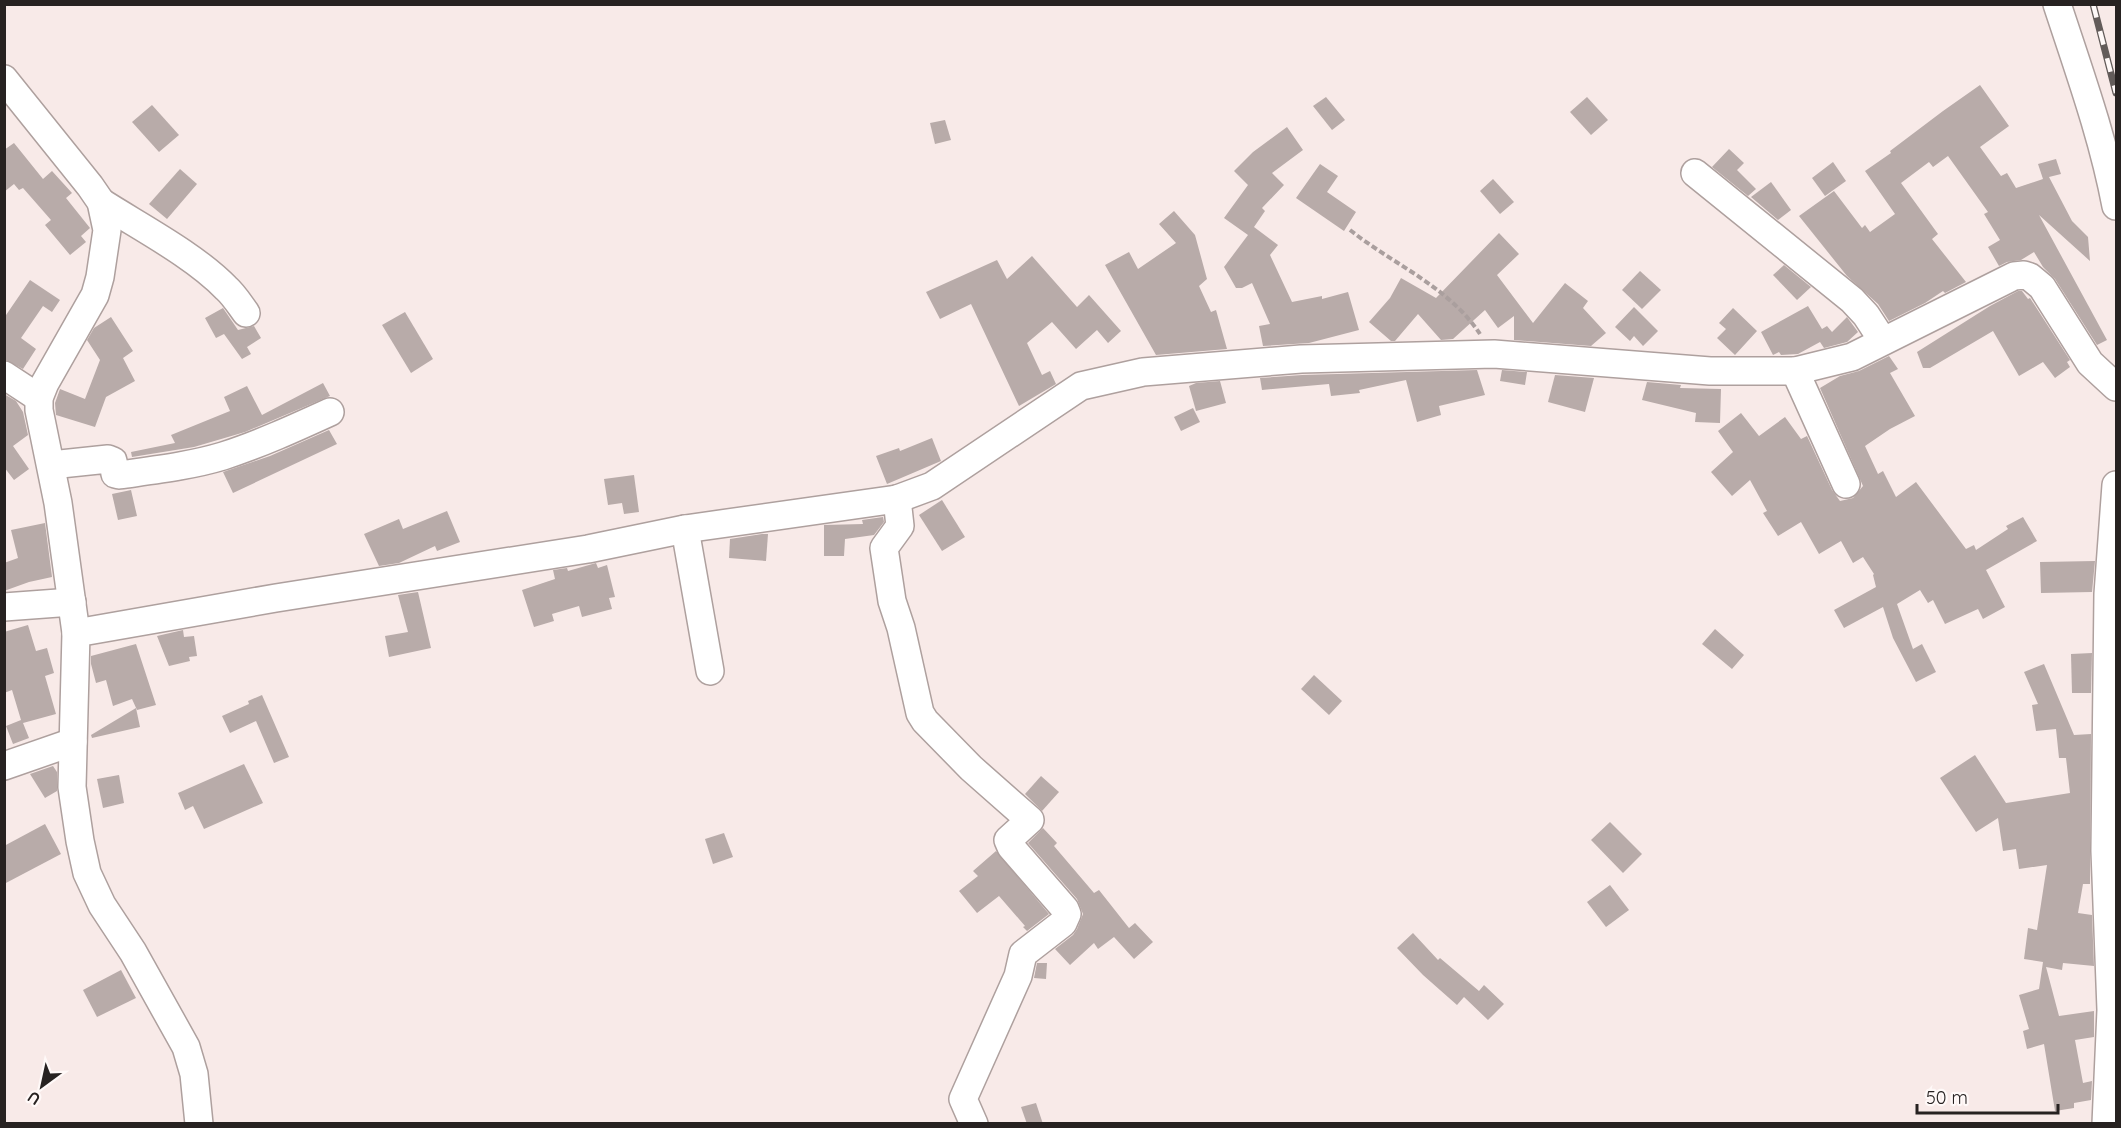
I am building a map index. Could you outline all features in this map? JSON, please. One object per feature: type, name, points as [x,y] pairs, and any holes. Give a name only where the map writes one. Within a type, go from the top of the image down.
[{"type":"street","points":[[2056,4],[2095,118],[2109,167],[2116,206]]},
{"type":"street","points":[[4,79],[101,201],[216,278],[246,313]]},
{"type":"street","points":[[1695,173],[1852,300],[1866,315],[1883,341]]},
{"type":"street","points":[[101,201],[107,230],[95,295],[45,382],[39,398],[39,410],[51,465],[76,633],[72,787],[87,873],[102,905],[133,952],[186,1047],[194,1074],[199,1124]]},
{"type":"street","points":[[76,633],[276,598],[588,549],[685,529],[897,499],[932,486],[1081,386],[1143,372],[1301,359],[1494,354],[1710,371],[1795,371],[1852,357],[2014,276],[2024,275],[2042,287],[2090,363],[2116,387]]},
{"type":"street","points":[[1795,371],[1846,484]]},
{"type":"street","points":[[4,375],[39,398]]},
{"type":"street","points":[[51,465],[108,459],[113,461],[115,474],[119,475],[190,464],[258,444],[330,412]]},
{"type":"street","points":[[2106,1124],[2111,1010],[2105,851],[2108,594],[2116,485]]},
{"type":"street","points":[[897,499],[900,526],[884,548],[892,601],[901,628],[920,713],[971,768],[1030,820],[1008,840],[1067,914],[1063,923],[1023,954],[1018,976],[963,1099],[974,1124]]},
{"type":"street","points":[[685,529],[710,671]]},
{"type":"street","points":[[4,607],[72,602]]},
{"type":"street","points":[[4,766],[73,742]]},
{"type":"path","points":[[1350,230],[1441,291],[1468,316],[1494,354]]},
{"type":"building","points":[[1980,85],[2009,126],[1980,147],[2001,176],[2007,173],[2016,188],[2043,179],[2038,164],[2056,159],[2061,174],[2049,177],[2072,221],[2088,237],[2090,261],[2039,215],[2107,340],[2097,345],[2055,279],[2043,267],[2034,252],[2021,260],[1999,266],[1988,247],[2000,240],[1984,214],[1988,212],[1948,156],[1933,167],[1929,162],[1901,183],[1938,234],[1932,239],[1966,282],[1945,293],[1943,291],[1889,321],[1878,304],[1847,276],[1799,216],[1834,191],[1862,228],[1865,225],[1870,232],[1895,214],[1865,171]]},
{"type":"building","points":[[1326,97],[1345,120],[1332,130],[1313,106]]},
{"type":"building","points":[[1587,97],[1608,120],[1591,135],[1570,112]]},
{"type":"building","points":[[152,105],[179,135],[159,152],[132,122]]},
{"type":"building","points":[[945,120],[951,140],[935,144],[930,123]]},
{"type":"building","points":[[1287,127],[1303,150],[1272,173],[1284,185],[1262,208],[1265,211],[1254,227],[1278,245],[1270,255],[1292,302],[1322,296],[1322,299],[1348,292],[1359,330],[1309,343],[1263,346],[1259,326],[1270,324],[1252,283],[1236,288],[1224,267],[1248,235],[1224,218],[1248,185],[1234,171],[1253,152]]},
{"type":"building","points":[[14,143],[43,179],[52,171],[72,193],[66,198],[90,228],[81,236],[86,242],[70,255],[45,225],[51,220],[23,188],[19,190],[14,184],[4,192],[4,150]]},
{"type":"building","points":[[1729,149],[1744,163],[1737,170],[1756,189],[1748,196],[1712,167]]},
{"type":"building","points":[[1833,162],[1846,181],[1825,196],[1812,178]]},
{"type":"building","points":[[1320,164],[1338,176],[1327,192],[1356,212],[1344,231],[1296,198]]},
{"type":"building","points":[[180,169],[197,184],[167,219],[149,204]]},
{"type":"building","points":[[1493,179],[1514,202],[1500,214],[1480,191]]},
{"type":"building","points":[[1771,182],[1791,210],[1778,220],[1751,197]]},
{"type":"building","points":[[1174,211],[1195,235],[1207,279],[1199,286],[1211,312],[1216,310],[1227,349],[1156,355],[1105,265],[1129,252],[1138,269],[1176,243],[1159,224]]},
{"type":"building","points":[[1499,233],[1519,254],[1497,275],[1533,323],[1565,283],[1588,301],[1583,308],[1606,333],[1591,346],[1514,340],[1514,316],[1498,328],[1485,310],[1453,339],[1441,340],[1418,314],[1395,341],[1391,341],[1369,322],[1390,298],[1401,278],[1436,298]]},
{"type":"building","points":[[1032,256],[1077,307],[1089,295],[1121,331],[1108,343],[1097,330],[1076,349],[1052,322],[1027,343],[1042,375],[1050,371],[1056,384],[1019,406],[971,304],[940,319],[926,292],[997,260],[1007,279]]},
{"type":"building","points":[[1784,265],[1811,287],[1797,300],[1773,275]]},
{"type":"building","points":[[1640,271],[1661,290],[1642,309],[1622,290]]},
{"type":"building","points":[[30,280],[60,300],[52,312],[43,306],[21,338],[36,349],[23,369],[4,359],[4,318]]},
{"type":"building","points":[[2018,291],[2022,291],[2028,299],[2030,298],[2070,360],[2067,362],[2070,367],[2055,378],[2043,362],[2019,376],[1993,331],[1930,368],[1923,368],[1917,352]]},
{"type":"building","points":[[1808,306],[1822,329],[1827,326],[1832,332],[1847,317],[1858,332],[1847,342],[1824,348],[1820,342],[1798,354],[1781,355],[1779,352],[1773,355],[1761,332]]},
{"type":"building","points":[[1634,307],[1658,331],[1643,346],[1634,336],[1630,341],[1615,327]]},
{"type":"building","points":[[223,308],[238,330],[254,326],[261,338],[247,347],[251,354],[242,359],[224,334],[216,338],[205,318]]},
{"type":"building","points":[[1733,308],[1757,331],[1735,355],[1717,338],[1726,329],[1719,323]]},
{"type":"building","points":[[405,312],[433,359],[411,373],[382,325]]},
{"type":"building","points":[[111,317],[133,351],[123,358],[135,381],[106,397],[95,427],[56,415],[55,403],[60,389],[85,399],[100,360],[87,340],[94,328]]},
{"type":"building","points":[[1889,356],[1898,369],[1890,373],[1915,416],[1865,446],[1878,474],[1883,471],[1896,497],[1916,482],[1966,549],[1974,545],[1976,550],[2008,529],[2006,526],[2023,517],[2037,541],[1986,570],[2005,607],[1983,619],[1978,609],[1945,624],[1933,600],[1928,603],[1920,590],[1897,604],[1913,649],[1922,644],[1936,672],[1916,682],[1893,638],[1883,607],[1844,628],[1834,610],[1876,587],[1874,574],[1863,557],[1853,563],[1841,541],[1819,554],[1801,522],[1778,536],[1763,513],[1767,511],[1750,480],[1732,496],[1711,472],[1733,452],[1718,431],[1741,413],[1759,436],[1785,417],[1801,439],[1807,436],[1832,490],[1840,501],[1853,498],[1863,486],[1820,388],[1840,376],[1859,371]]},
{"type":"building","points":[[1477,370],[1485,395],[1439,406],[1441,415],[1417,422],[1406,380],[1359,390],[1360,393],[1331,396],[1329,384],[1262,390],[1260,378],[1302,375]]},
{"type":"building","points":[[1502,370],[1527,372],[1525,385],[1500,381]]},
{"type":"building","points":[[1555,375],[1594,378],[1585,412],[1548,402]]},
{"type":"building","points":[[1220,381],[1226,403],[1196,411],[1189,386],[1196,383]]},
{"type":"building","points":[[1647,382],[1681,385],[1680,388],[1721,389],[1720,423],[1695,422],[1696,413],[1642,400]]},
{"type":"building","points":[[323,383],[330,396],[245,432],[194,447],[132,457],[131,452],[175,443],[171,435],[230,411],[224,397],[247,386],[262,415]]},
{"type":"building","points":[[4,394],[16,401],[23,412],[28,435],[13,446],[29,469],[14,480],[4,467]]},
{"type":"building","points":[[1193,408],[1200,422],[1181,431],[1174,417]]},
{"type":"building","points":[[329,430],[337,444],[233,493],[223,472],[270,456]]},
{"type":"building","points":[[932,438],[941,461],[887,484],[876,456],[899,448],[900,451]]},
{"type":"building","points":[[634,475],[639,512],[624,514],[622,503],[608,505],[604,479]]},
{"type":"building","points":[[131,490],[137,516],[118,520],[112,494]]},
{"type":"building","points":[[942,500],[965,537],[942,551],[919,515]]},
{"type":"building","points":[[447,511],[460,542],[437,551],[435,546],[399,563],[379,566],[364,534],[399,519],[403,529]]},
{"type":"building","points":[[883,517],[884,522],[874,535],[845,539],[844,556],[824,556],[824,525],[863,524],[862,520]]},
{"type":"building","points":[[45,523],[52,577],[4,591],[4,563],[18,558],[11,530]]},
{"type":"building","points":[[768,534],[766,561],[729,558],[730,539]]},
{"type":"building","points":[[2095,561],[2092,592],[2041,593],[2040,562]]},
{"type":"building","points":[[596,563],[598,568],[607,565],[615,597],[609,598],[612,609],[582,617],[579,606],[552,614],[554,621],[534,627],[522,590],[555,579],[553,570],[567,568],[568,571]]},
{"type":"building","points":[[418,592],[431,648],[389,657],[385,636],[408,632],[398,595]]},
{"type":"building","points":[[28,625],[36,651],[47,648],[54,673],[45,676],[56,714],[23,723],[29,738],[13,744],[6,726],[21,720],[12,690],[4,693],[4,632]]},
{"type":"building","points":[[1715,629],[1744,655],[1732,669],[1702,644]]},
{"type":"building","points":[[183,630],[184,637],[194,636],[197,656],[189,657],[190,661],[169,666],[157,636]]},
{"type":"building","points":[[136,644],[156,705],[137,710],[132,699],[113,706],[106,680],[96,683],[91,656]]},
{"type":"building","points":[[2092,653],[2091,693],[2072,693],[2071,654]]},
{"type":"building","points":[[2044,664],[2074,735],[2091,734],[2090,884],[2083,884],[2078,913],[2092,915],[2094,966],[2063,963],[2062,970],[2046,967],[2059,1016],[2094,1011],[2094,1037],[2075,1040],[2083,1083],[2092,1081],[2091,1100],[2074,1103],[2074,1108],[2055,1111],[2044,1044],[2027,1049],[2023,1031],[2029,1029],[2019,995],[2039,989],[2043,962],[2024,959],[2028,928],[2037,930],[2047,865],[2019,869],[2016,849],[2003,851],[1998,818],[1976,832],[1940,778],[1975,755],[2006,803],[2070,793],[2066,758],[2059,758],[2056,729],[2036,731],[2032,705],[2038,704],[2024,672]]},
{"type":"building","points":[[1314,675],[1342,701],[1329,715],[1301,689]]},
{"type":"building","points":[[262,695],[289,757],[274,763],[256,721],[230,733],[222,716],[249,704],[248,701]]},
{"type":"building","points":[[136,708],[140,727],[92,738],[91,735]]},
{"type":"building","points":[[244,764],[263,803],[204,829],[193,806],[185,810],[178,793]]},
{"type":"building","points":[[53,766],[57,772],[57,791],[45,798],[30,774]]},
{"type":"building","points":[[119,775],[124,803],[103,808],[97,779]]},
{"type":"building","points":[[1041,776],[1059,792],[1042,811],[1025,794]]},
{"type":"building","points":[[1610,822],[1642,854],[1623,873],[1591,840]]},
{"type":"building","points":[[45,824],[61,854],[4,884],[4,846]]},
{"type":"building","points":[[1043,828],[1057,843],[1054,846],[1094,893],[1099,890],[1129,928],[1135,923],[1153,942],[1134,959],[1114,937],[1098,949],[1094,943],[1070,965],[1055,949],[1073,935],[1083,914],[1077,899],[1028,843]]},
{"type":"building","points":[[724,833],[733,857],[713,864],[705,839]]},
{"type":"building","points":[[996,851],[1049,914],[1027,931],[999,896],[977,913],[959,891],[978,876],[973,871]]},
{"type":"building","points":[[1610,885],[1629,910],[1606,927],[1587,902]]},
{"type":"building","points":[[1413,933],[1438,960],[1440,958],[1479,991],[1484,985],[1504,1004],[1488,1020],[1464,997],[1457,1005],[1397,948]]},
{"type":"building","points":[[1037,963],[1047,963],[1046,979],[1034,978]]},
{"type":"building","points":[[121,970],[136,998],[97,1017],[83,990]]},
{"type":"building","points":[[1036,1103],[1043,1124],[1027,1124],[1021,1107]]},
{"type":"railway","points":[[2093,4],[2116,93]]}]
